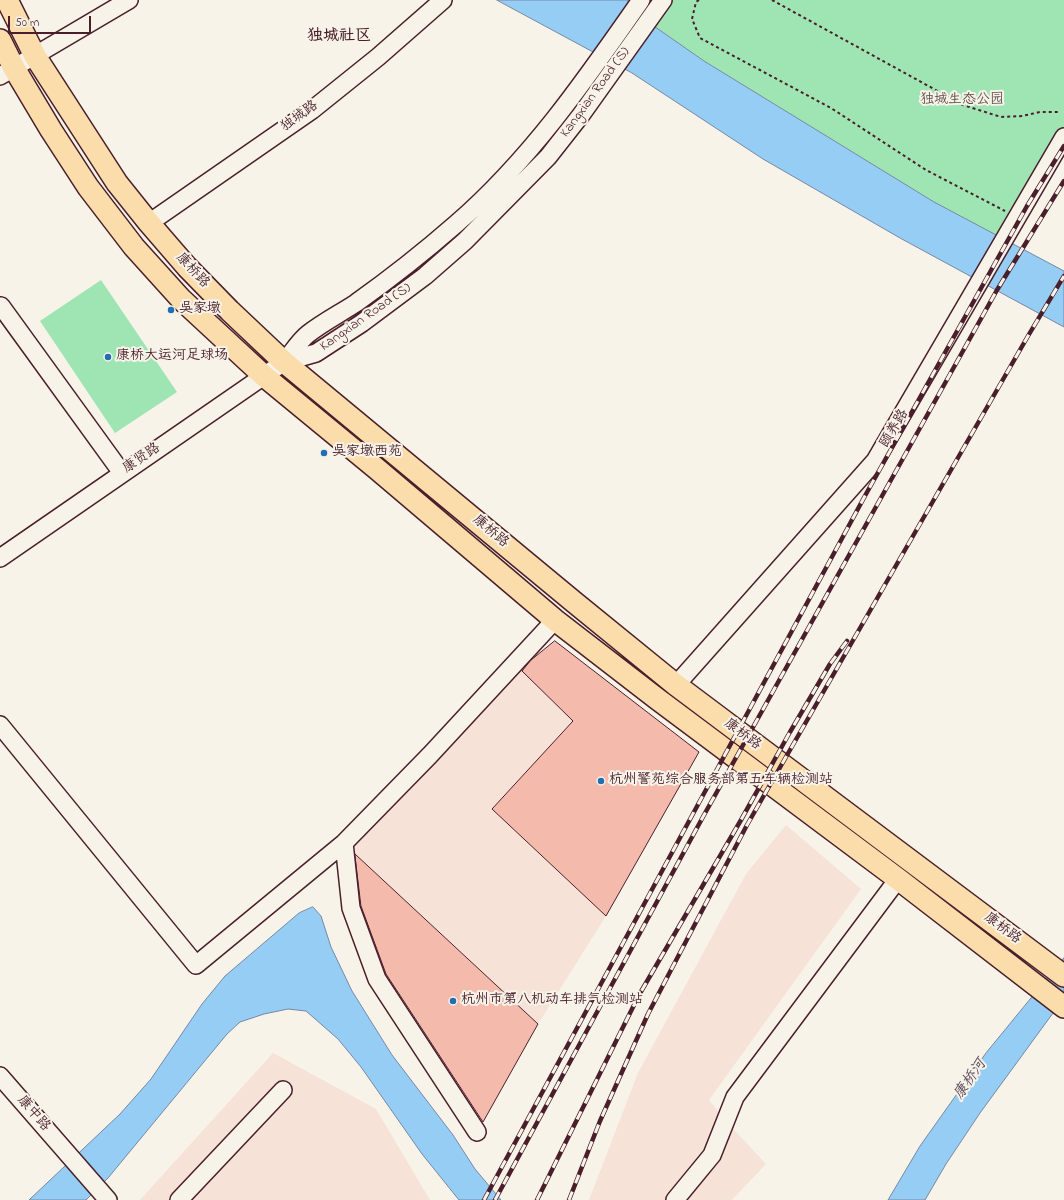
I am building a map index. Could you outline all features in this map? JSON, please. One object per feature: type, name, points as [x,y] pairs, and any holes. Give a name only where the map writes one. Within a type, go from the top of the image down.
[{"type":"main road","name":"康桥路","points":[[7,0],[35,56],[117,183],[198,278],[230,311],[284,362],[676,686],[1064,976]]},
{"type":"main road","name":"康桥路","points":[[0,40],[7,72],[51,130],[88,187],[134,247],[181,299],[264,376],[383,474],[555,620],[663,703],[898,878],[1064,1007]]},
{"type":"street","points":[[7,72],[129,0]]},
{"type":"street","name":"独城路","points":[[150,223],[312,110],[378,57],[442,0]]},
{"type":"street","name":"Kangxian Road (S)","points":[[284,362],[307,334],[387,280],[458,222],[494,188],[544,133],[584,81],[641,0]]},
{"type":"street","name":"Kangxian Road (S)","points":[[284,362],[316,354],[362,323],[401,294],[465,241],[508,198],[558,144],[586,108],[663,0]]},
{"type":"street","name":"颐养路","points":[[676,686],[875,461],[976,289],[1009,221],[1064,137]]},
{"type":"street","points":[[1,306],[122,473]]},
{"type":"street","name":"康贤路","points":[[0,558],[284,362]]},
{"type":"street","points":[[0,724],[196,965],[344,843],[430,755],[555,620]]},
{"type":"street","points":[[344,843],[351,908],[377,979],[477,1132]]},
{"type":"street","points":[[675,1200],[712,1155],[735,1097],[898,878]]},
{"type":"street","name":"康中路","points":[[0,1076],[105,1197]]},
{"type":"street","points":[[179,1200],[283,1090]]},
{"type":"path","points":[[699,0],[696,2],[692,19],[700,38],[831,108],[926,170],[1009,221]]},
{"type":"path","points":[[772,0],[963,105],[1001,117],[1022,116],[1040,112],[1059,112]]},
{"type":"shaded area","points":[[521,669],[573,721],[492,809],[606,916],[538,1024],[344,843]]},
{"type":"shaded area","points":[[786,825],[861,889],[709,1100],[723,1118],[766,1164],[732,1200],[589,1200],[638,1073],[746,874]]},
{"type":"shaded area","points":[[273,1053],[376,1109],[430,1200],[140,1200]]},
{"type":"green space","name":"独城生态公园","points":[[628,0],[1064,0],[1064,129],[999,237],[934,202],[704,61],[628,8]]},
{"type":"green space","name":"康桥大运河足球场","points":[[101,280],[177,392],[115,433],[40,321]]},
{"type":"water","points":[[497,0],[628,0],[628,8],[704,61],[934,202],[1064,271],[1064,327],[900,238],[763,159],[632,73]]},
{"type":"water","points":[[313,907],[321,916],[331,947],[352,991],[392,1055],[453,1135],[475,1169],[501,1200],[459,1200],[422,1154],[361,1067],[338,1039],[306,1011],[288,1009],[264,1014],[240,1022],[227,1034],[108,1178],[86,1200],[29,1200],[120,1114],[151,1079],[202,1004],[225,976],[299,913]]},
{"type":"water","name":"康桥河","points":[[1064,958],[1064,998],[980,1113],[946,1164],[925,1200],[888,1200],[920,1146],[986,1053]]},
{"type":"building","name":"杭州警苑综合服务部第五车辆检测站","points":[[555,641],[699,752],[606,916],[492,809],[573,721],[522,671],[530,661]]},
{"type":"building","name":"杭州市第八机动车排气检测站","points":[[355,854],[538,1024],[483,1122],[386,974],[361,906]]},
{"type":"railway","points":[[484,1200],[866,494],[1027,206],[1064,146]]},
{"type":"railway","points":[[495,1200],[704,815],[997,290],[1064,181]]},
{"type":"railway","points":[[569,1200],[600,1121],[648,1014],[747,825],[1064,276]]},
{"type":"railway","points":[[537,1200],[639,995],[741,820],[790,732],[830,664],[847,641]]},
{"type":"place","name":"吴家墩","points":[[171,310]]},
{"type":"place","name":"康桥大运河足球场","points":[[108,357]]},
{"type":"place","name":"吴家墩西苑","points":[[324,453]]},
{"type":"place","name":"杭州警苑综合服务部第五车辆检测站","points":[[601,781]]},
{"type":"place","name":"杭州市第八机动车排气检测站","points":[[453,1001]]},
{"type":"district","name":"独城社区","points":[[339,37]]}]
